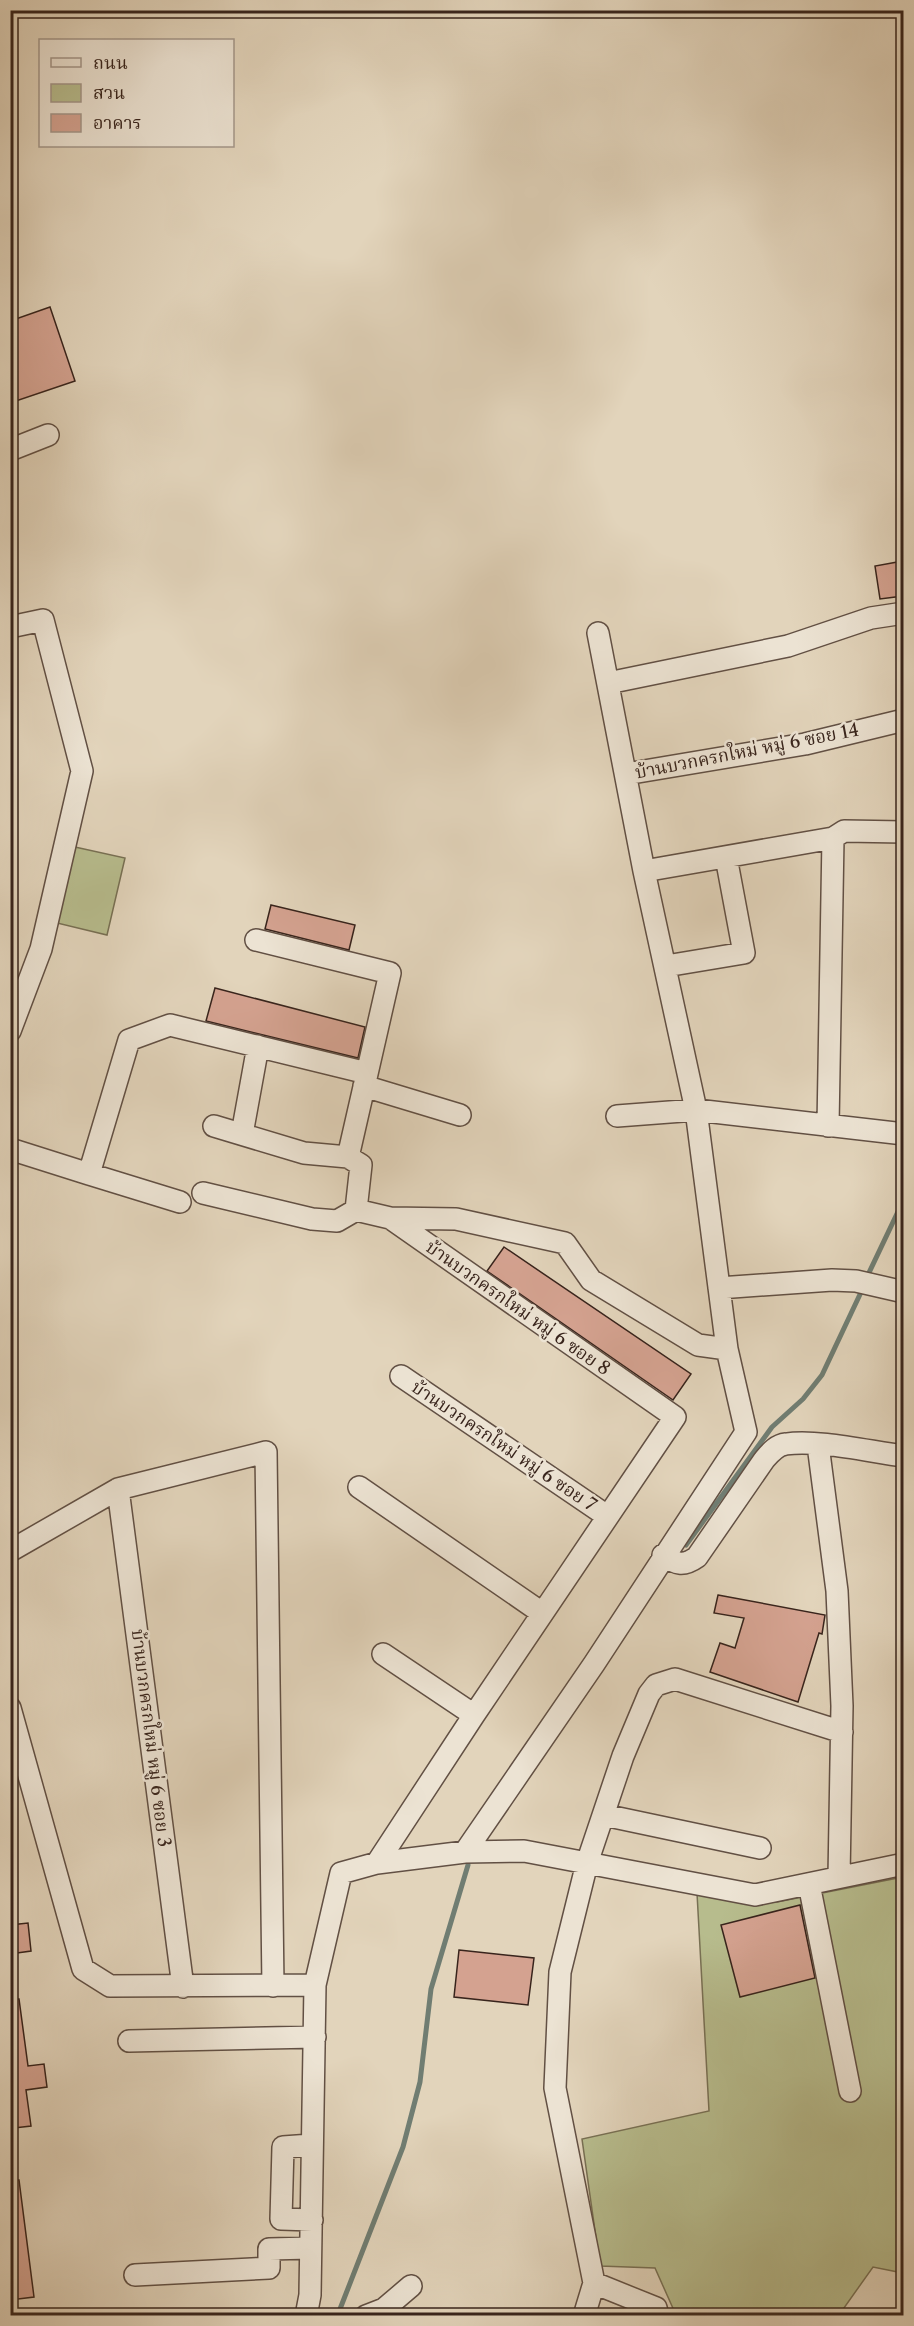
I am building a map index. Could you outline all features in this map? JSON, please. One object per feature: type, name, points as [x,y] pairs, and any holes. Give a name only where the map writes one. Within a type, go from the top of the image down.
[{"type":"street","points":[[10,450],[48,435]]},
{"type":"street","points":[[608,683],[788,646],[870,618],[903,613]]},
{"type":"street","points":[[10,627],[43,620],[82,771],[41,950],[10,1031]]},
{"type":"street","points":[[465,1852],[594,1664],[663,1555],[746,1432],[727,1349],[696,1110],[644,871],[598,633]]},
{"type":"street","name":"บ้านบวกครกใหม่ หมู่ 6 ซอย 14","points":[[626,774],[806,744],[903,720]]},
{"type":"street","points":[[644,871],[833,838],[844,831],[903,832]]},
{"type":"street","points":[[828,1126],[833,838]]},
{"type":"street","points":[[666,966],[744,953],[726,857]]},
{"type":"street","points":[[256,940],[390,973],[348,1157]]},
{"type":"street","points":[[89,1174],[129,1040],[170,1025],[258,1046],[365,1079],[460,1115]]},
{"type":"street","points":[[242,1134],[258,1046]]},
{"type":"street","points":[[617,1116],[696,1110],[903,1134]]},
{"type":"street","points":[[203,1192],[312,1219],[337,1221],[356,1210],[361,1165],[348,1157],[304,1153],[214,1126]]},
{"type":"street","points":[[10,1149],[180,1202]]},
{"type":"street","name":"บ้านบวกครกใหม่ หมู่ 6 ซอย 8","points":[[356,1210],[390,1218],[675,1417],[607,1516]]},
{"type":"street","points":[[390,1218],[456,1219],[566,1243],[591,1280],[699,1345],[727,1349]]},
{"type":"street","points":[[719,1288],[832,1280],[856,1281],[903,1292]]},
{"type":"street","name":"บ้านบวกครกใหม่ หมู่ 6 ซอย 7","points":[[401,1376],[607,1516]]},
{"type":"street","points":[[663,1555],[676,1564],[689,1563],[697,1557],[771,1451],[786,1444],[818,1445],[903,1456]]},
{"type":"street","points":[[818,1445],[837,1591],[842,1732],[839,1877]]},
{"type":"street","points":[[10,1551],[118,1489],[266,1452],[273,1986]]},
{"type":"street","points":[[359,1487],[542,1613]]},
{"type":"street","name":"บ้านบวกครกใหม่ หมู่ 6 ซอย 3","points":[[118,1489],[183,1987]]},
{"type":"street","points":[[377,1863],[607,1516]]},
{"type":"street","points":[[383,1654],[474,1715]]},
{"type":"street","points":[[584,2316],[594,2283],[555,2088],[560,1972],[587,1863],[623,1756],[649,1694],[656,1685],[664,1680],[675,1679],[842,1732]]},
{"type":"street","points":[[10,1708],[83,1969],[110,1986],[315,1984]]},
{"type":"street","points":[[604,1815],[760,1848]]},
{"type":"street","points":[[313,2316],[307,2315],[310,2295],[312,2220],[311,2145],[315,1984],[341,1873],[377,1863],[465,1852],[524,1851],[755,1895],[903,1864]]},
{"type":"street","points":[[809,1884],[850,2091]]},
{"type":"street","points":[[129,2041],[315,2037]]},
{"type":"street","points":[[311,2145],[283,2147],[281,2219],[312,2220]]},
{"type":"street","points":[[135,2275],[269,2268],[269,2249],[310,2248]]},
{"type":"street","points":[[594,2283],[656,2308],[658,2316]]},
{"type":"street","points":[[366,2316],[384,2309],[411,2286]]},
{"type":"green space","points":[[75,847],[125,858],[107,935],[57,923]]},
{"type":"green space","points":[[903,1877],[903,2273],[873,2267],[839,2315],[676,2315],[655,2268],[600,2266],[582,2139],[709,2111],[697,1893],[777,1902]]},
{"type":"building","points":[[50,307],[75,381],[10,403],[10,321]]},
{"type":"building","points":[[903,561],[903,596],[880,599],[875,566]]},
{"type":"building","points":[[271,905],[355,925],[349,950],[265,929]]},
{"type":"building","points":[[215,988],[365,1027],[358,1058],[206,1021]]},
{"type":"building","points":[[504,1247],[691,1374],[673,1400],[487,1271]]},
{"type":"building","points":[[718,1595],[825,1615],[822,1634],[819,1633],[798,1702],[710,1672],[720,1643],[735,1648],[744,1618],[714,1613]]},
{"type":"building","points":[[800,1905],[815,1978],[740,1997],[721,1925]]},
{"type":"building","points":[[28,1923],[31,1951],[10,1954],[10,1925]]},
{"type":"building","points":[[459,1950],[534,1958],[528,2005],[454,1997]]},
{"type":"building","points":[[10,1999],[19,1999],[28,2066],[44,2064],[47,2087],[26,2090],[31,2126],[14,2128],[10,2113]]},
{"type":"building","points":[[10,2180],[19,2180],[34,2297],[10,2300]]},
{"type":"waterway","points":[[866,1279],[904,1199]]},
{"type":"waterway","points":[[686,1545],[772,1427],[803,1399],[822,1375],[863,1288]]},
{"type":"waterway","points":[[340,2309],[403,2147],[420,2082],[431,1989],[468,1865]]}]
